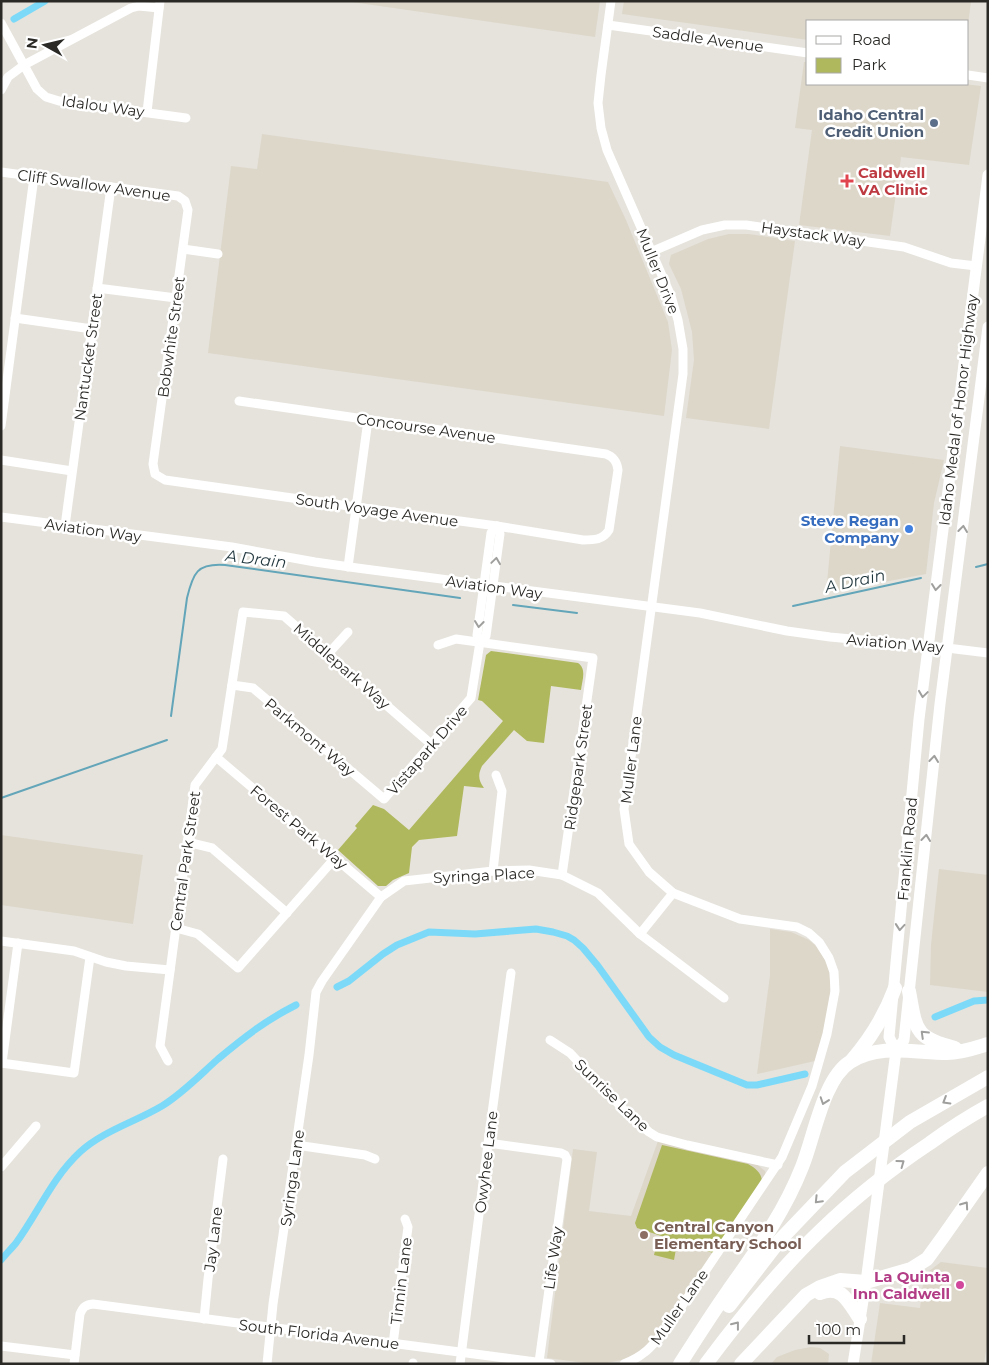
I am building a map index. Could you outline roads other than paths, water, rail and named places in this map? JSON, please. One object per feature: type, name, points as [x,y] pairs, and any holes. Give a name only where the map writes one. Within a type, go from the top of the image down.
[{"type":"highway","points":[[851,1062],[878,1026],[894,988]]},
{"type":"highway","points":[[909,991],[916,1025],[923,1036],[937,1043],[968,1050]]},
{"type":"highway","points":[[680,1364],[781,1213],[802,1167],[827,1094],[836,1076],[845,1066],[860,1057],[884,1050],[949,1053],[988,1044]]},
{"type":"highway","points":[[687,1364],[748,1280],[780,1240],[845,1172],[910,1122],[988,1077]]},
{"type":"highway","points":[[706,1364],[747,1310],[819,1232],[844,1208],[898,1164],[988,1106]]},
{"type":"highway","points":[[741,1364],[806,1295],[820,1287],[840,1280],[866,1282],[911,1269],[926,1259],[943,1238],[988,1173]]},
{"type":"highway","points":[[787,1316],[813,1296],[834,1290],[843,1294],[860,1319]]},
{"type":"main road","name":"Idaho Medal of Honor Highway","points":[[929,646],[988,175]]},
{"type":"main road","points":[[968,327],[979,330],[980,336],[973,394],[973,449]]},
{"type":"main road","name":"Idaho Medal of Honor Highway","points":[[948,648],[988,327]]},
{"type":"main road","name":"Franklin Road","points":[[896,1051],[889,1037],[914,776],[929,646]]},
{"type":"main road","name":"Franklin Road","points":[[853,1364],[866,1282],[896,1051],[904,1040],[948,648]]},
{"type":"main road","points":[[914,776],[918,804],[912,866],[922,871]]},
{"type":"street","name":"Muller Drive","points":[[611,1],[600,75],[598,103],[601,128],[607,150],[672,301],[678,320],[683,349],[683,374],[652,607]]},
{"type":"street","points":[[1,90],[8,77],[24,65],[131,8],[160,5],[147,112]]},
{"type":"street","name":"Idalou Way","points":[[1,23],[37,89],[46,97],[59,101],[186,118]]},
{"type":"street","name":"Saddle Avenue","points":[[608,25],[806,53]]},
{"type":"street","points":[[969,75],[988,78]]},
{"type":"street","name":"Cliff Swallow Avenue","points":[[1,172],[178,196],[185,201]]},
{"type":"street","points":[[1,426],[34,177]]},
{"type":"street","name":"Nantucket Street","points":[[65,526],[111,188]]},
{"type":"street","name":"Bobwhite Street","points":[[156,474],[153,464],[188,210],[185,201]]},
{"type":"street","name":"Haystack Way","points":[[651,252],[702,230],[725,225],[746,225],[904,247],[951,263],[976,266]]},
{"type":"street","points":[[183,249],[218,254]]},
{"type":"street","points":[[97,288],[176,298]]},
{"type":"street","points":[[15,318],[92,329]]},
{"type":"street","name":"Concourse Avenue","points":[[239,401],[597,452],[612,457],[617,464],[618,470],[609,530],[601,538]]},
{"type":"street","points":[[348,567],[368,420]]},
{"type":"street","points":[[1,460],[72,471]]},
{"type":"street","name":"South Voyage Avenue","points":[[156,474],[165,480],[356,508],[497,526],[583,540],[601,538]]},
{"type":"street","name":"Aviation Way","points":[[1,517],[232,547],[348,567],[652,607],[700,614],[787,631],[988,653]]},
{"type":"street","name":"Vistapark Drive","points":[[384,799],[471,698],[480,642],[477,635],[488,586],[491,533],[497,526]]},
{"type":"street","name":"Muller Lane","points":[[624,1364],[637,1359],[648,1351],[667,1328],[778,1164],[791,1138],[812,1086],[827,1034],[835,991],[834,972],[829,958],[819,942],[808,934],[797,928],[740,919],[673,893],[648,872],[629,844],[624,809],[652,607]]},
{"type":"street","name":"Middlepark Way","points":[[243,612],[284,616],[431,744]]},
{"type":"street","name":"Central Park Street","points":[[168,1061],[160,1046],[195,785],[222,749],[243,612]]},
{"type":"street","points":[[328,654],[348,632]]},
{"type":"street","points":[[438,645],[456,639],[480,642]]},
{"type":"street","name":"Ridgepark Street","points":[[480,642],[593,658],[562,875]]},
{"type":"street","name":"Parkmont Way","points":[[232,685],[253,688],[384,799]]},
{"type":"street","name":"Forest Park Way","points":[[216,757],[381,897]]},
{"type":"street","points":[[493,872],[502,791],[496,775]]},
{"type":"street","points":[[187,842],[212,848],[287,913]]},
{"type":"street","points":[[176,928],[198,934],[238,968],[335,858]]},
{"type":"street","name":"Syringa Place","points":[[316,992],[381,897],[404,880],[529,870],[562,875],[598,893],[640,934],[724,998]]},
{"type":"street","points":[[640,934],[673,893]]},
{"type":"street","points":[[1,941],[74,950],[106,962],[126,966],[170,970]]},
{"type":"street","points":[[18,943],[2,1063],[74,1073],[90,957]]},
{"type":"street","name":"Owyhee Lane","points":[[460,1364],[512,973]]},
{"type":"street","name":"Syringa Lane","points":[[267,1364],[316,992]]},
{"type":"street","name":"Sunrise Lane","points":[[550,1040],[570,1053],[625,1111],[657,1137],[778,1164]]},
{"type":"street","points":[[1,1167],[36,1126]]},
{"type":"street","name":"Life Way","points":[[488,1144],[561,1153],[567,1159],[539,1362]]},
{"type":"street","points":[[296,1145],[365,1155],[375,1159]]},
{"type":"street","name":"Jay Lane","points":[[204,1319],[223,1159]]},
{"type":"street","name":"Tinnin Lane","points":[[393,1344],[408,1227],[405,1219]]},
{"type":"street","name":"South Florida Avenue","points":[[74,1360],[80,1314],[86,1304],[552,1364]]},
{"type":"street","points":[[1,1346],[74,1360]]},
{"type":"waterway","points":[[14,19],[45,1]]},
{"type":"waterway","name":"A Drain","points":[[976,567],[988,564]]},
{"type":"waterway","name":"A Drain","points":[[171,716],[187,598],[194,576],[202,568],[225,565],[460,598]]},
{"type":"waterway","name":"A Drain","points":[[793,606],[921,578]]},
{"type":"waterway","name":"A Drain","points":[[513,605],[577,613]]},
{"type":"waterway","name":"A Drain","points":[[1,798],[167,740]]},
{"type":"waterway","points":[[337,987],[349,981],[397,945],[429,932],[475,934],[536,929],[553,932],[567,936],[583,948],[649,1037],[660,1047],[674,1055],[747,1085],[757,1085],[805,1074]]},
{"type":"waterway","points":[[935,1017],[974,1001],[988,1000]]},
{"type":"waterway","points":[[1,1260],[24,1232],[61,1173],[80,1152],[99,1138],[170,1101],[246,1037],[265,1023],[296,1005]]},
{"type":"place","name":"Idaho Central Credit Union","points":[[934,123]]},
{"type":"place","name":"Caldwell VA Clinic","points":[[847,181]]},
{"type":"place","name":"Steve Regan Company","points":[[909,529]]},
{"type":"place","name":"Central Canyon Elementary School","points":[[644,1235]]},
{"type":"place","name":"La Quinta Inn Caldwell","points":[[960,1285]]}]
